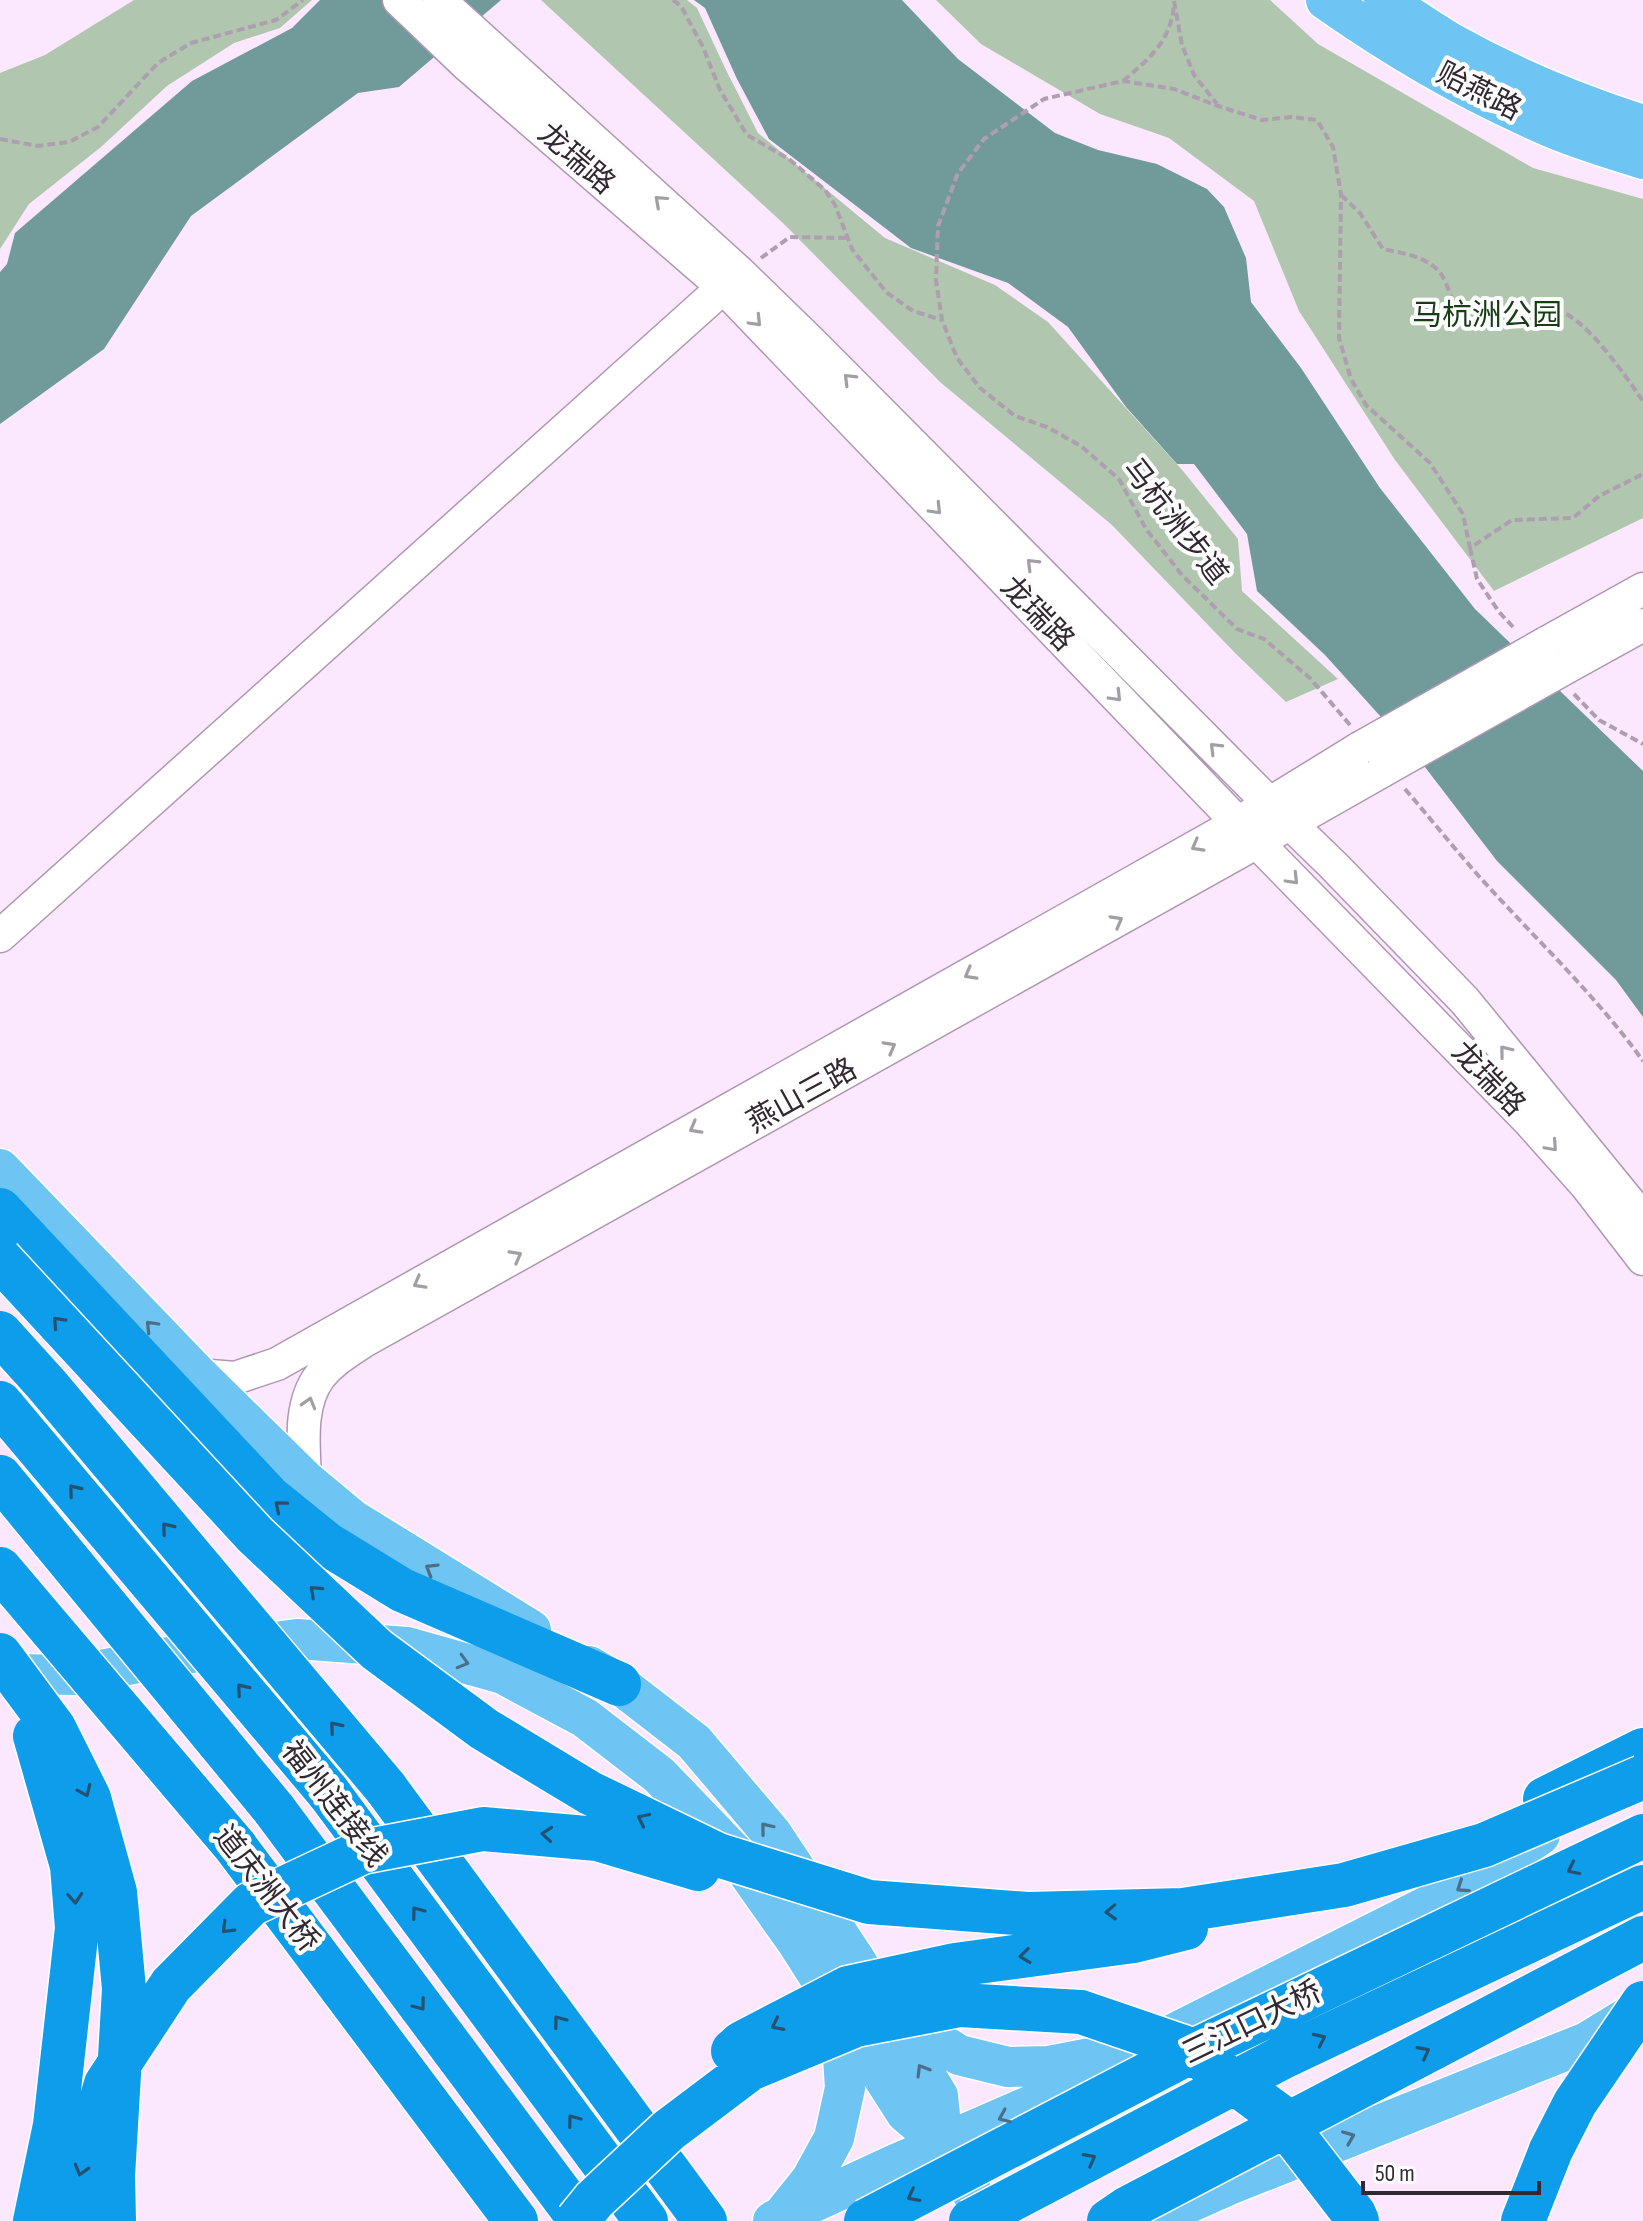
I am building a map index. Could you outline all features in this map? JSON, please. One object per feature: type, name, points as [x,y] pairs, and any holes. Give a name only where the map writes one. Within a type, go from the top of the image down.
[{"type":"highway","points":[[0,1210],[269,1497],[327,1544],[402,1590],[619,1684]]},
{"type":"highway","points":[[0,1259],[255,1535],[377,1650],[472,1720],[590,1793],[718,1855],[869,1902]]},
{"type":"highway","points":[[0,1333],[385,1787],[705,2221]]},
{"type":"highway","name":"福州连接线","points":[[0,1403],[328,1792],[607,2214]]},
{"type":"highway","name":"福州连接线","points":[[0,1477],[607,2214]]},
{"type":"highway","name":"道庆洲大桥","points":[[0,1569],[235,1846],[516,2221]]},
{"type":"highway","points":[[0,1655],[54,1728],[89,1798],[115,1892],[124,1989],[113,2176],[114,2221]]},
{"type":"highway","points":[[0,1666],[38,1742],[72,1866],[77,1928],[55,2125],[35,2221]]},
{"type":"highway","points":[[607,2214],[658,2116],[742,2043],[848,1988],[955,1965],[1134,1941],[1293,1901],[1478,1832],[1643,1750]]},
{"type":"highway","points":[[73,2221],[74,2194],[106,2084],[171,1985],[251,1904],[362,1852],[483,1829],[597,1839],[712,1873],[869,1902],[1028,1914],[1183,1910],[1344,1885],[1484,1845],[1643,1777]]},
{"type":"highway","name":"三江口大桥","points":[[866,2221],[1175,2060],[1643,1836]]},
{"type":"highway","name":"三江口大桥","points":[[971,2221],[1285,2056],[1643,1887]]},
{"type":"highway","points":[[1109,2221],[1143,2200],[1643,1938]]},
{"type":"highway","points":[[607,2214],[669,2130],[750,2069],[856,2025],[960,2005],[1081,2012],[1189,2049],[1277,2114],[1357,2221]]},
{"type":"highway","points":[[1523,2221],[1551,2150],[1575,2103],[1643,2006]]},
{"type":"main road","name":"贻燕路","points":[[1326,0],[1413,58],[1471,90],[1587,141],[1643,159]]},
{"type":"main road","name":"贻燕路","points":[[1384,0],[1452,43],[1527,81],[1567,99],[1643,125]]},
{"type":"main road","points":[[0,1169],[198,1375],[305,1480],[353,1520],[619,1684],[694,1742],[772,1834],[814,1945],[842,2042],[845,2088],[834,2138],[811,2180],[779,2220]]},
{"type":"main road","points":[[0,1666],[16,1674],[75,1675],[185,1654],[297,1639],[407,1647],[503,1674],[585,1718],[659,1775],[734,1853],[814,1945],[906,2113],[943,2144],[989,2221]]},
{"type":"main road","points":[[779,2220],[1036,2103],[1449,1895],[1643,1766]]},
{"type":"main road","points":[[814,1945],[854,1958],[888,1999],[920,2030],[959,2055],[1008,2067],[1049,2066],[1104,2056],[1206,2017]]},
{"type":"main road","points":[[854,1958],[938,2096],[943,2144]]},
{"type":"main road","points":[[1148,2221],[1229,2185],[1587,2042],[1643,2006]]},
{"type":"main road","points":[[1183,2221],[1229,2185]]},
{"type":"street","name":"龙瑞路","points":[[399,0],[477,55],[731,280],[814,345],[1465,1001],[1643,1219]]},
{"type":"street","name":"龙瑞路","points":[[439,0],[477,55]]},
{"type":"street","name":"龙瑞路","points":[[731,280],[1248,833],[1529,1121],[1586,1185],[1643,1259]]},
{"type":"street","points":[[0,936],[731,280]]},
{"type":"street","name":"燕山三路","points":[[1280,814],[1355,737],[1546,643],[1643,589]]},
{"type":"street","name":"燕山三路","points":[[305,1480],[304,1423],[309,1397],[319,1377],[338,1358],[364,1341],[1280,814],[1391,778],[1567,667],[1643,625]]},
{"type":"street","name":"燕山三路","points":[[198,1375],[235,1378],[277,1364],[1248,833]]},
{"type":"path","points":[[0,139],[38,146],[69,142],[98,127],[158,63],[191,43],[276,20],[303,0]]},
{"type":"path","points":[[673,0],[681,6],[703,47],[720,90],[747,135],[789,159],[825,190],[835,205],[852,249],[886,292],[913,311],[942,320]]},
{"type":"path","points":[[1123,81],[1150,57],[1172,25],[1174,1]]},
{"type":"path","points":[[1174,1],[1182,45],[1194,75],[1218,106]]},
{"type":"path","name":"马杭洲步道","points":[[1355,737],[1310,678],[1264,639],[1237,629],[1182,575],[1146,529],[1119,479],[1081,446],[1047,427],[1015,416],[980,388],[957,358],[942,320],[936,280],[938,226],[958,173],[984,139],[1044,99],[1123,81],[1174,89],[1262,120],[1292,117],[1317,120],[1333,147],[1341,195],[1339,338],[1351,379],[1366,405],[1430,463],[1463,514],[1470,548],[1512,520],[1573,518],[1599,496],[1643,474]]},
{"type":"path","points":[[1341,195],[1360,213],[1383,249],[1432,264],[1463,316],[1475,321],[1499,322],[1537,310],[1558,310],[1595,338],[1643,401]]},
{"type":"path","points":[[731,280],[790,237],[847,238]]},
{"type":"path","points":[[1391,778],[1573,976],[1621,1030],[1643,1061]]},
{"type":"green space","points":[[134,0],[312,0],[280,28],[234,43],[167,86],[101,147],[29,204],[0,249],[0,73],[45,55]]},
{"type":"green space","points":[[541,0],[687,0],[697,8],[758,133],[885,238],[995,285],[1048,322],[1183,471],[1238,539],[1242,591],[1338,679],[1286,702],[1112,525],[940,382],[785,225]]},
{"type":"green space","name":"马杭洲公园","points":[[936,0],[1270,0],[1318,44],[1533,168],[1643,199],[1643,518],[1494,591],[1395,460],[1299,311],[1254,201],[1169,138],[1100,114],[981,44]]},
{"type":"shaded area","points":[[320,0],[501,0],[399,87],[358,93],[191,216],[104,349],[0,424],[0,272],[7,264],[15,233],[192,81],[292,28]]},
{"type":"shaded area","points":[[694,0],[902,0],[958,59],[1055,133],[1098,150],[1157,164],[1207,189],[1224,207],[1246,258],[1251,302],[1301,368],[1380,488],[1475,609],[1643,771],[1643,1017],[1616,980],[1497,861],[1418,758],[1325,655],[1257,591],[1247,534],[1194,464],[1177,464],[1126,407],[1068,327],[1008,283],[911,248],[769,139],[737,79],[705,8]]}]
